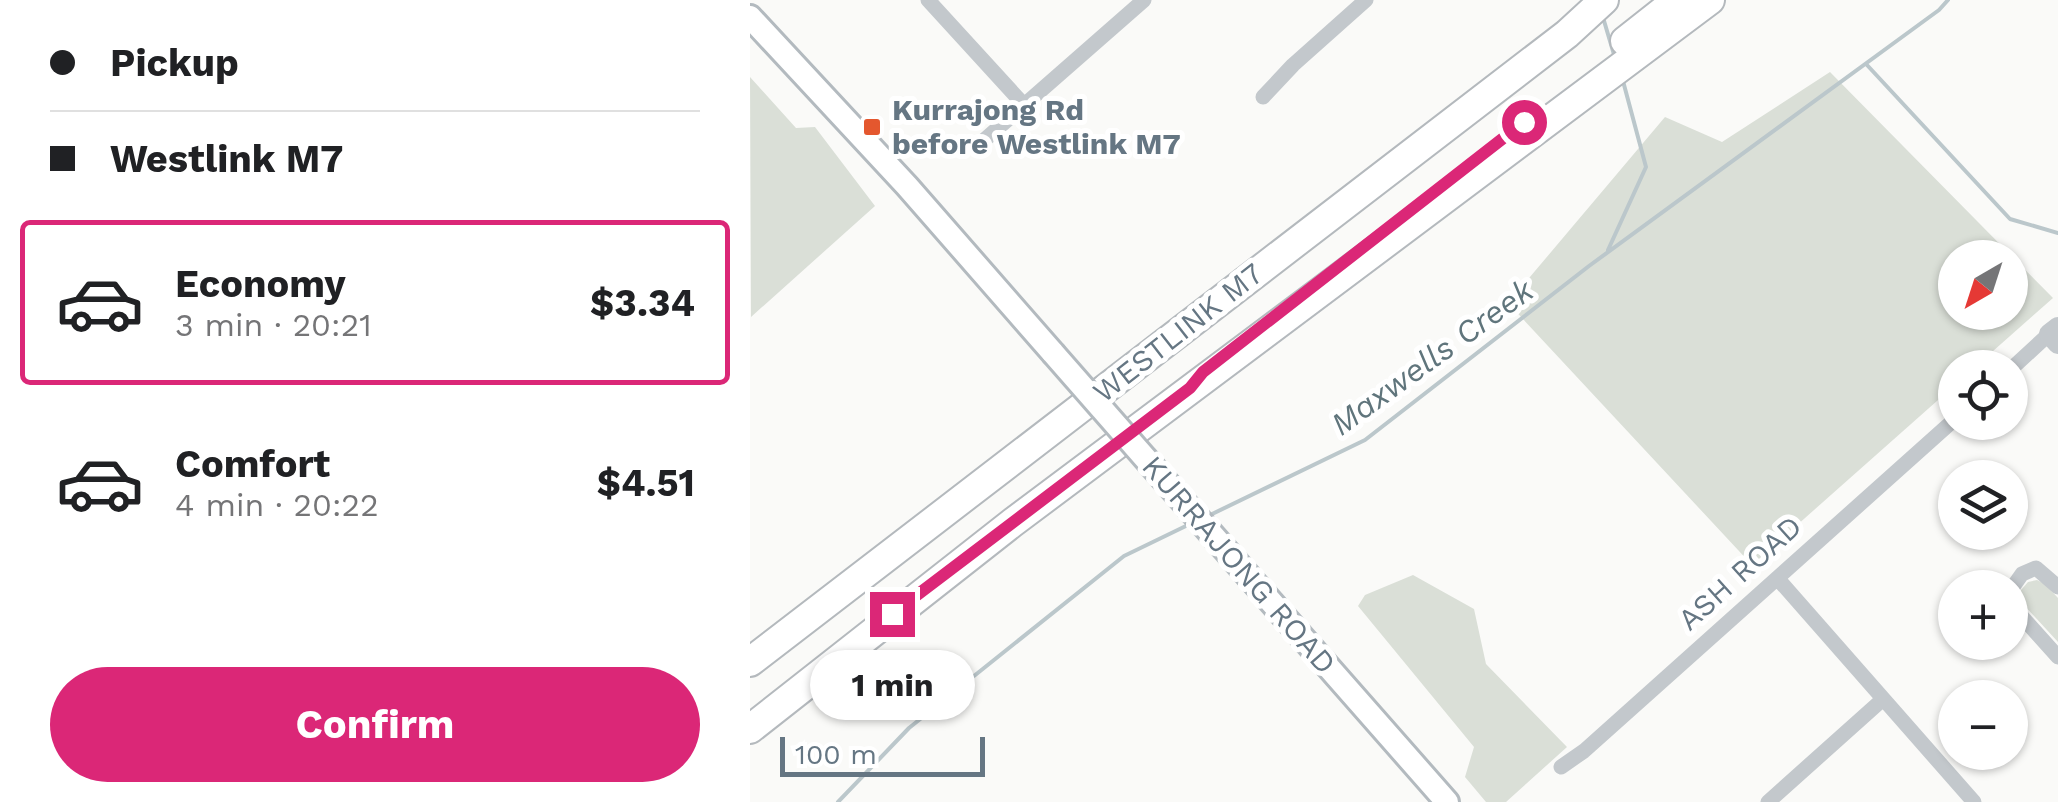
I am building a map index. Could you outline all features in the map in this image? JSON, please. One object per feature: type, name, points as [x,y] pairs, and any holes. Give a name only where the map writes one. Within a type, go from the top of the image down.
[{"type":"highway","points":[[1563,29],[1584,0]]},
{"type":"highway","points":[[1563,29],[1604,0]]},
{"type":"highway","points":[[1657,28],[1677,0]]},
{"type":"highway","points":[[1657,28],[1710,0]]},
{"type":"highway","name":"WESTLINK M7","points":[[750,729],[916,596],[1190,388],[1203,372],[1657,28]]},
{"type":"highway","name":"WESTLINK M7","points":[[750,662],[1123,375],[1199,308],[1563,29]]},
{"type":"main road","name":"KURRAJONG ROAD","points":[[750,17],[907,186],[1049,356]]},
{"type":"main road","name":"KURRAJONG ROAD","points":[[750,30],[1049,356],[1435,802]]},
{"type":"main road","name":"KURRAJONG ROAD","points":[[1247,582],[1447,802]]},
{"type":"street","points":[[928,0],[1024,105]]},
{"type":"street","points":[[1263,98],[1292,65],[1366,0]]},
{"type":"street","points":[[981,143],[1141,1]]},
{"type":"street","points":[[2028,356],[2055,335]]},
{"type":"street","name":"ASH ROAD","points":[[1562,767],[1584,752],[1938,435]]},
{"type":"street","points":[[2028,571],[2036,568],[2058,587]]},
{"type":"street","points":[[1778,579],[1974,802]]},
{"type":"street","points":[[2028,624],[2058,657]]},
{"type":"street","points":[[1768,802],[1882,700]]},
{"type":"shaded area","points":[[1830,72],[1996,240],[1938,240],[1938,330],[2017,330],[1994,350],[1938,350],[1938,400],[1752,565],[1508,303],[1665,117],[1722,142]]},
{"type":"shaded area","points":[[750,77],[796,128],[815,127],[875,206],[751,317]]},
{"type":"shaded area","points":[[2028,273],[2053,298],[2028,320]]},
{"type":"shaded area","points":[[1413,575],[1474,609],[1486,664],[1567,747],[1506,802],[1486,802],[1465,777],[1474,747],[1358,606],[1365,595]]},
{"type":"shaded area","points":[[2037,580],[2045,584],[2058,598],[2058,642],[2028,610],[2028,582]]},
{"type":"waterway","name":"Maxwells Creek","points":[[1208,516],[1365,440],[1589,266],[1948,0]]},
{"type":"waterway","points":[[1602,14],[1615,58]]},
{"type":"waterway","points":[[1867,65],[2010,219],[2058,233]]},
{"type":"waterway","points":[[1608,250],[1646,167],[1623,81]]},
{"type":"waterway","name":"Maxwells Creek","points":[[838,802],[909,728],[1124,556],[1190,524]]},
{"type":"place","name":"Kurrajong Rd before Westlink M7","points":[[872,127]]},
{"type":"route","points":[[892,614],[1190,388],[1203,372],[1524,122]]}]
